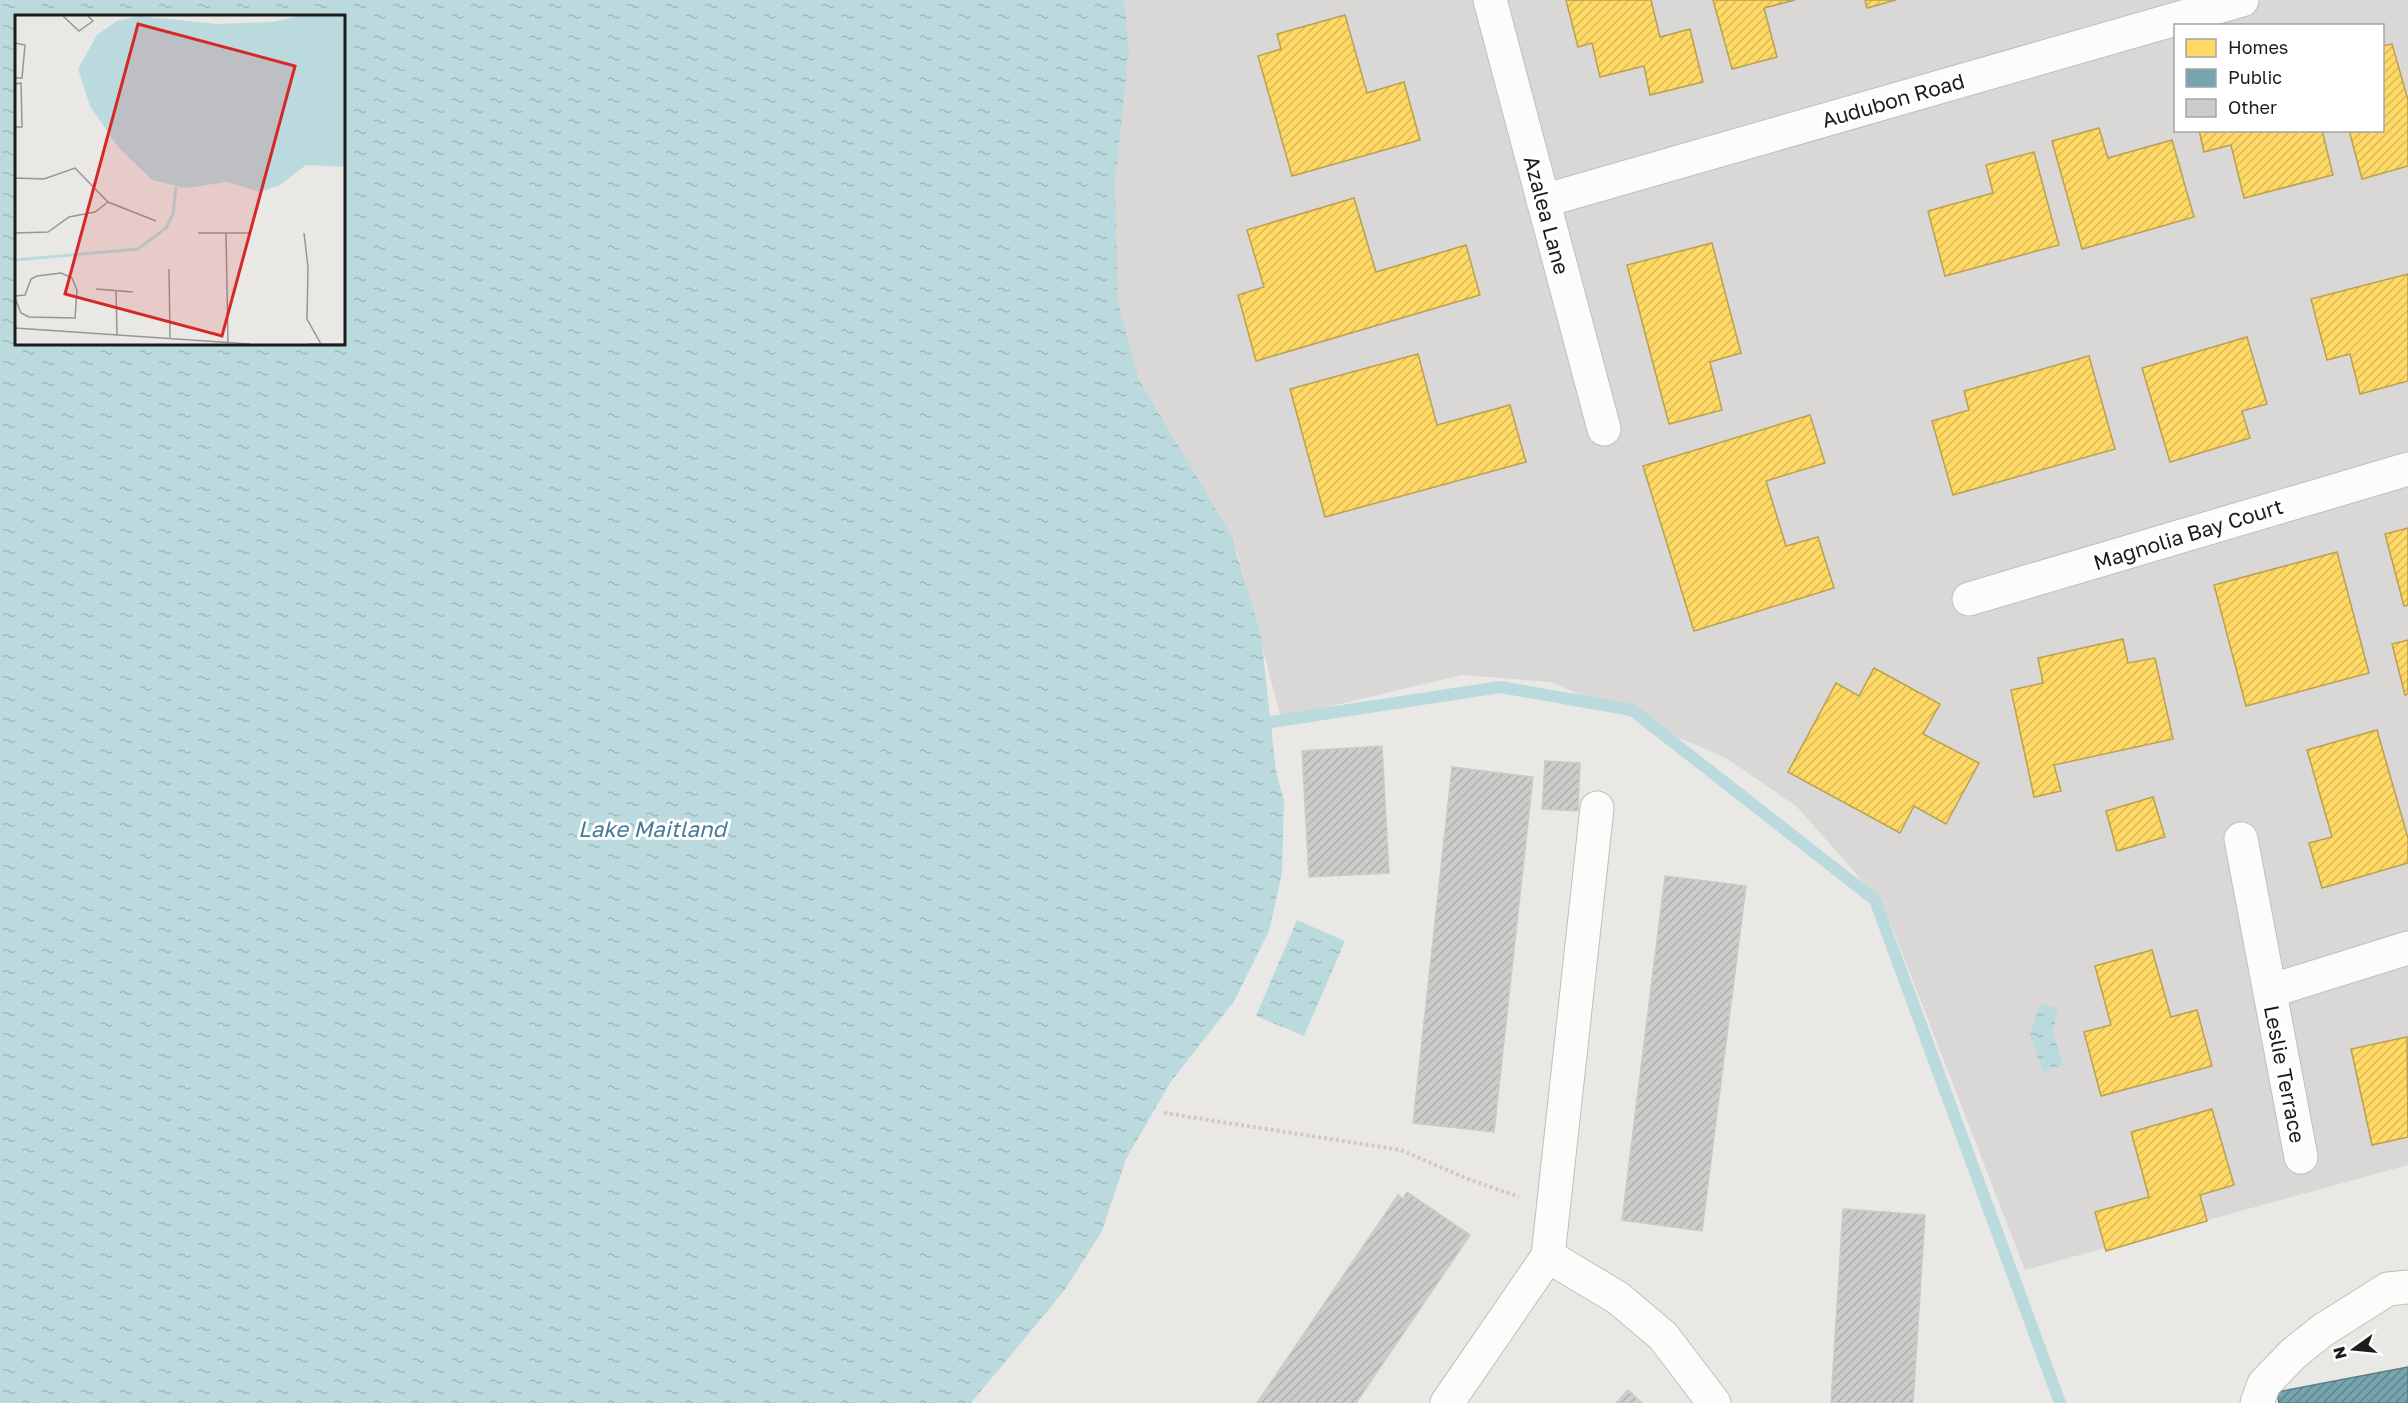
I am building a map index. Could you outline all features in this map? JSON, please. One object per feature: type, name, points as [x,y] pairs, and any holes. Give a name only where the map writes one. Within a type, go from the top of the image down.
[{"type":"street","name":"Azalea Lane","points":[[1490,0],[1604,429]]},
{"type":"street","name":"Audubon Road","points":[[1543,201],[2242,0]]},
{"type":"street","name":"Magnolia Bay Court","points":[[1969,599],[2408,469]]},
{"type":"street","points":[[1447,1403],[1548,1256],[1597,808]]},
{"type":"street","name":"Leslie Terrace","points":[[2241,839],[2301,1156]]},
{"type":"street","name":"Leslie Terrace","points":[[2270,991],[2408,948]]},
{"type":"street","points":[[1548,1256],[1618,1298],[1663,1336],[1714,1403]]},
{"type":"street","points":[[2257,1403],[2264,1384],[2294,1353],[2323,1330],[2388,1289],[2408,1287]]},
{"type":"path","points":[[1164,1113],[1401,1150],[1468,1179],[1554,1209]]},
{"type":"shaded area","points":[[814,0],[2408,0],[2408,1165],[2025,1270],[1891,924],[1854,871],[1796,806],[1726,758],[1551,682],[1462,675],[1281,718],[1237,551],[912,111]]},
{"type":"water","name":"Lake Maitland","points":[[0,0],[1122,0],[1125,7],[1129,49],[1115,182],[1118,303],[1139,380],[1231,535],[1261,635],[1276,771],[1284,801],[1282,873],[1269,931],[1234,1001],[1170,1083],[1126,1159],[1102,1231],[1064,1291],[971,1403],[0,1403]]},
{"type":"water","points":[[1297,920],[1345,941],[1304,1036],[1256,1016]]},
{"type":"water","points":[[2040,1004],[2058,1008],[2053,1033],[2063,1065],[2043,1072],[2030,1035]]},
{"type":"building: Homes","points":[[1566,0],[1651,0],[1660,37],[1690,29],[1703,82],[1650,95],[1644,66],[1600,77],[1592,43],[1578,47]]},
{"type":"building: Homes","points":[[1713,0],[1795,0],[1764,8],[1777,57],[1732,69]]},
{"type":"building: Homes","points":[[1865,0],[1896,0],[1867,8]]},
{"type":"building: Homes","points":[[1345,15],[1367,93],[1404,82],[1420,140],[1292,176],[1258,56],[1281,49],[1277,34]]},
{"type":"building: Homes","points":[[2392,44],[2408,100],[2408,166],[2362,179],[2350,132],[2384,132],[2384,46]]},
{"type":"building: Homes","points":[[2099,128],[2108,158],[2172,140],[2194,217],[2082,249],[2052,141]]},
{"type":"building: Homes","points":[[2199,132],[2322,132],[2333,175],[2244,198],[2231,145],[2204,152]]},
{"type":"building: Homes","points":[[2034,152],[2059,245],[1945,276],[1928,211],[1993,193],[1986,165]]},
{"type":"building: Homes","points":[[1354,198],[1376,272],[1466,245],[1480,295],[1256,361],[1238,295],[1264,287],[1247,230]]},
{"type":"building: Homes","points":[[1712,243],[1741,353],[1710,362],[1722,410],[1669,424],[1627,265]]},
{"type":"building: Homes","points":[[2408,274],[2408,381],[2360,394],[2350,354],[2327,360],[2311,299]]},
{"type":"building: Homes","points":[[2247,337],[2267,404],[2242,411],[2250,438],[2170,462],[2142,368]]},
{"type":"building: Homes","points":[[1418,354],[1437,425],[1510,405],[1526,462],[1325,517],[1290,389]]},
{"type":"building: Homes","points":[[2089,356],[2115,449],[1953,495],[1932,421],[1969,410],[1964,391]]},
{"type":"building: Homes","points":[[1810,415],[1825,463],[1766,481],[1786,546],[1818,537],[1834,588],[1694,631],[1643,466]]},
{"type":"building: Homes","points":[[2408,528],[2408,605],[2404,606],[2385,534]]},
{"type":"building: Homes","points":[[2337,552],[2369,673],[2246,706],[2214,585]]},
{"type":"building: Homes","points":[[2123,639],[2128,663],[2155,658],[2173,739],[2054,765],[2061,791],[2034,797],[2011,690],[2043,683],[2038,658]]},
{"type":"building: Homes","points":[[2408,640],[2408,694],[2405,695],[2392,644]]},
{"type":"building: Homes","points":[[1874,668],[1940,704],[1923,734],[1979,763],[1946,824],[1914,806],[1900,833],[1788,772],[1836,683],[1859,696]]},
{"type":"building: Homes","points":[[2377,730],[2408,838],[2408,863],[2322,888],[2309,843],[2332,837],[2307,750]]},
{"type":"building: Homes","points":[[2153,797],[2165,837],[2117,851],[2106,811]]},
{"type":"building: Homes","points":[[2152,950],[2171,1017],[2197,1010],[2212,1066],[2101,1096],[2084,1032],[2111,1025],[2095,966]]},
{"type":"building: Homes","points":[[2407,1037],[2408,1137],[2372,1145],[2351,1049]]},
{"type":"building: Homes","points":[[2212,1109],[2234,1185],[2200,1195],[2207,1221],[2106,1251],[2095,1212],[2149,1197],[2131,1132]]},
{"type":"building: Public","points":[[2408,1367],[2408,1403],[2279,1403],[2277,1392]]},
{"type":"building: Other","points":[[1382,746],[1389,873],[1309,877],[1302,751]]},
{"type":"building: Other","points":[[1545,761],[1580,763],[1578,811],[1542,809]]},
{"type":"building: Other","points":[[1452,767],[1533,777],[1494,1132],[1413,1123]]},
{"type":"building: Other","points":[[1665,876],[1746,886],[1702,1231],[1622,1220]]},
{"type":"building: Other","points":[[1407,1192],[1470,1235],[1356,1403],[1257,1403],[1398,1195],[1403,1199]]},
{"type":"building: Other","points":[[1843,1209],[1925,1215],[1913,1403],[1831,1403]]},
{"type":"building: Other","points":[[1628,1390],[1642,1403],[1616,1403]]},
{"type":"waterway","points":[[1271,722],[1500,687],[1632,710],[1875,900],[2060,1403]]}]
